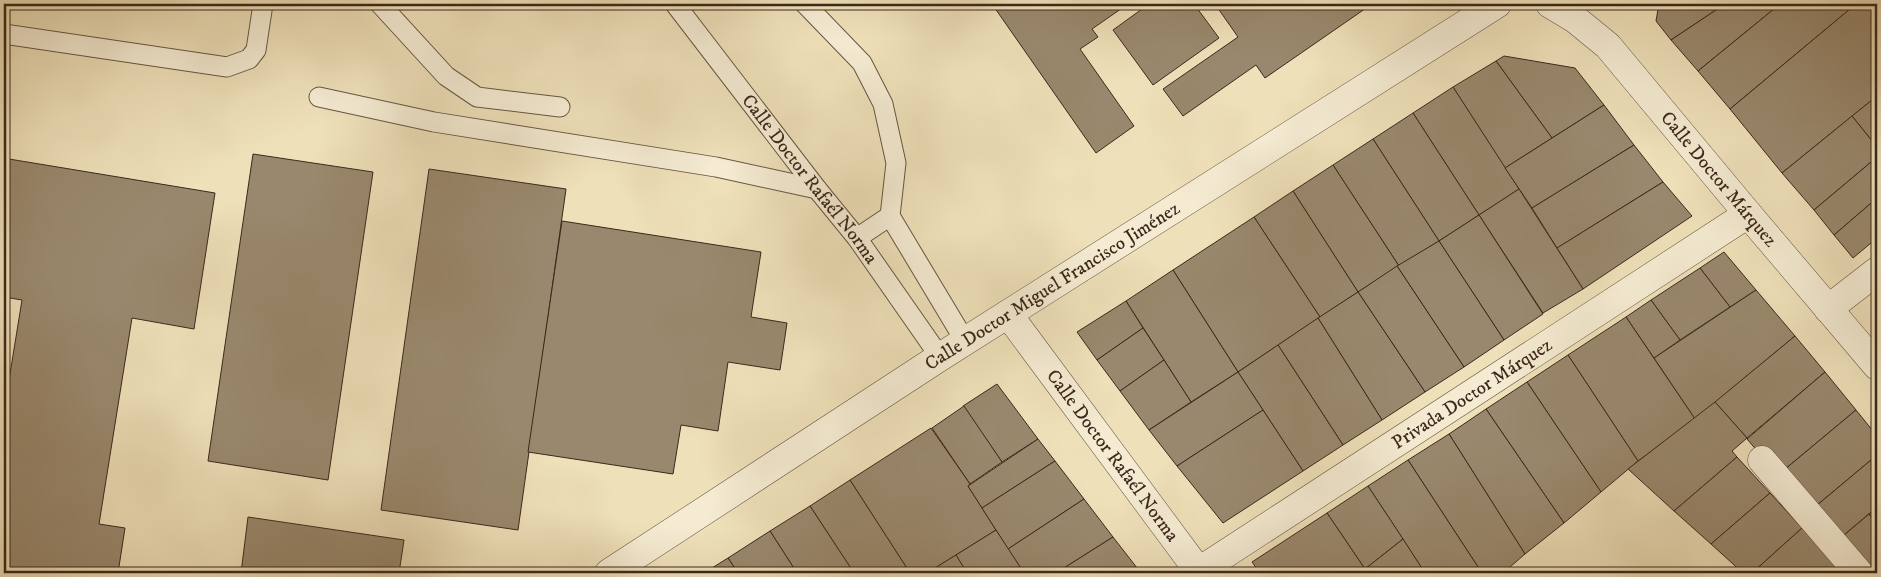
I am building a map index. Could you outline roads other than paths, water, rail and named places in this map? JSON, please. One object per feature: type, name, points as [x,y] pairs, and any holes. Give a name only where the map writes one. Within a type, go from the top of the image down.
[{"type":"street","name":"Calle Doctor Miguel Francisco Jiménez","points":[[609,573],[940,357],[1497,4]]},
{"type":"street","name":"Calle Doctor Márquez","points":[[1550,4],[1575,19],[1608,46],[1877,366]]},
{"type":"street","name":"Privada Doctor Márquez","points":[[1198,573],[1748,214]]},
{"type":"street","points":[[1828,309],[1877,271]]},
{"type":"street","name":"Calle Doctor Rafaél Norma","points":[[1008,314],[1198,573]]},
{"type":"street","points":[[1762,460],[1859,573]]},
{"type":"lane","points":[[4,34],[227,67],[249,59],[256,50],[263,4]]},
{"type":"lane","points":[[380,4],[446,76],[476,97],[560,107]]},
{"type":"lane","name":"Calle Doctor Rafaél Norma","points":[[675,4],[857,238],[940,357]]},
{"type":"lane","points":[[804,4],[862,64],[883,104],[896,163],[890,216],[965,341]]},
{"type":"lane","points":[[319,97],[434,122],[716,167],[817,189]]},
{"type":"lane","points":[[472,127],[476,97]]},
{"type":"lane","points":[[857,238],[890,216]]}]
